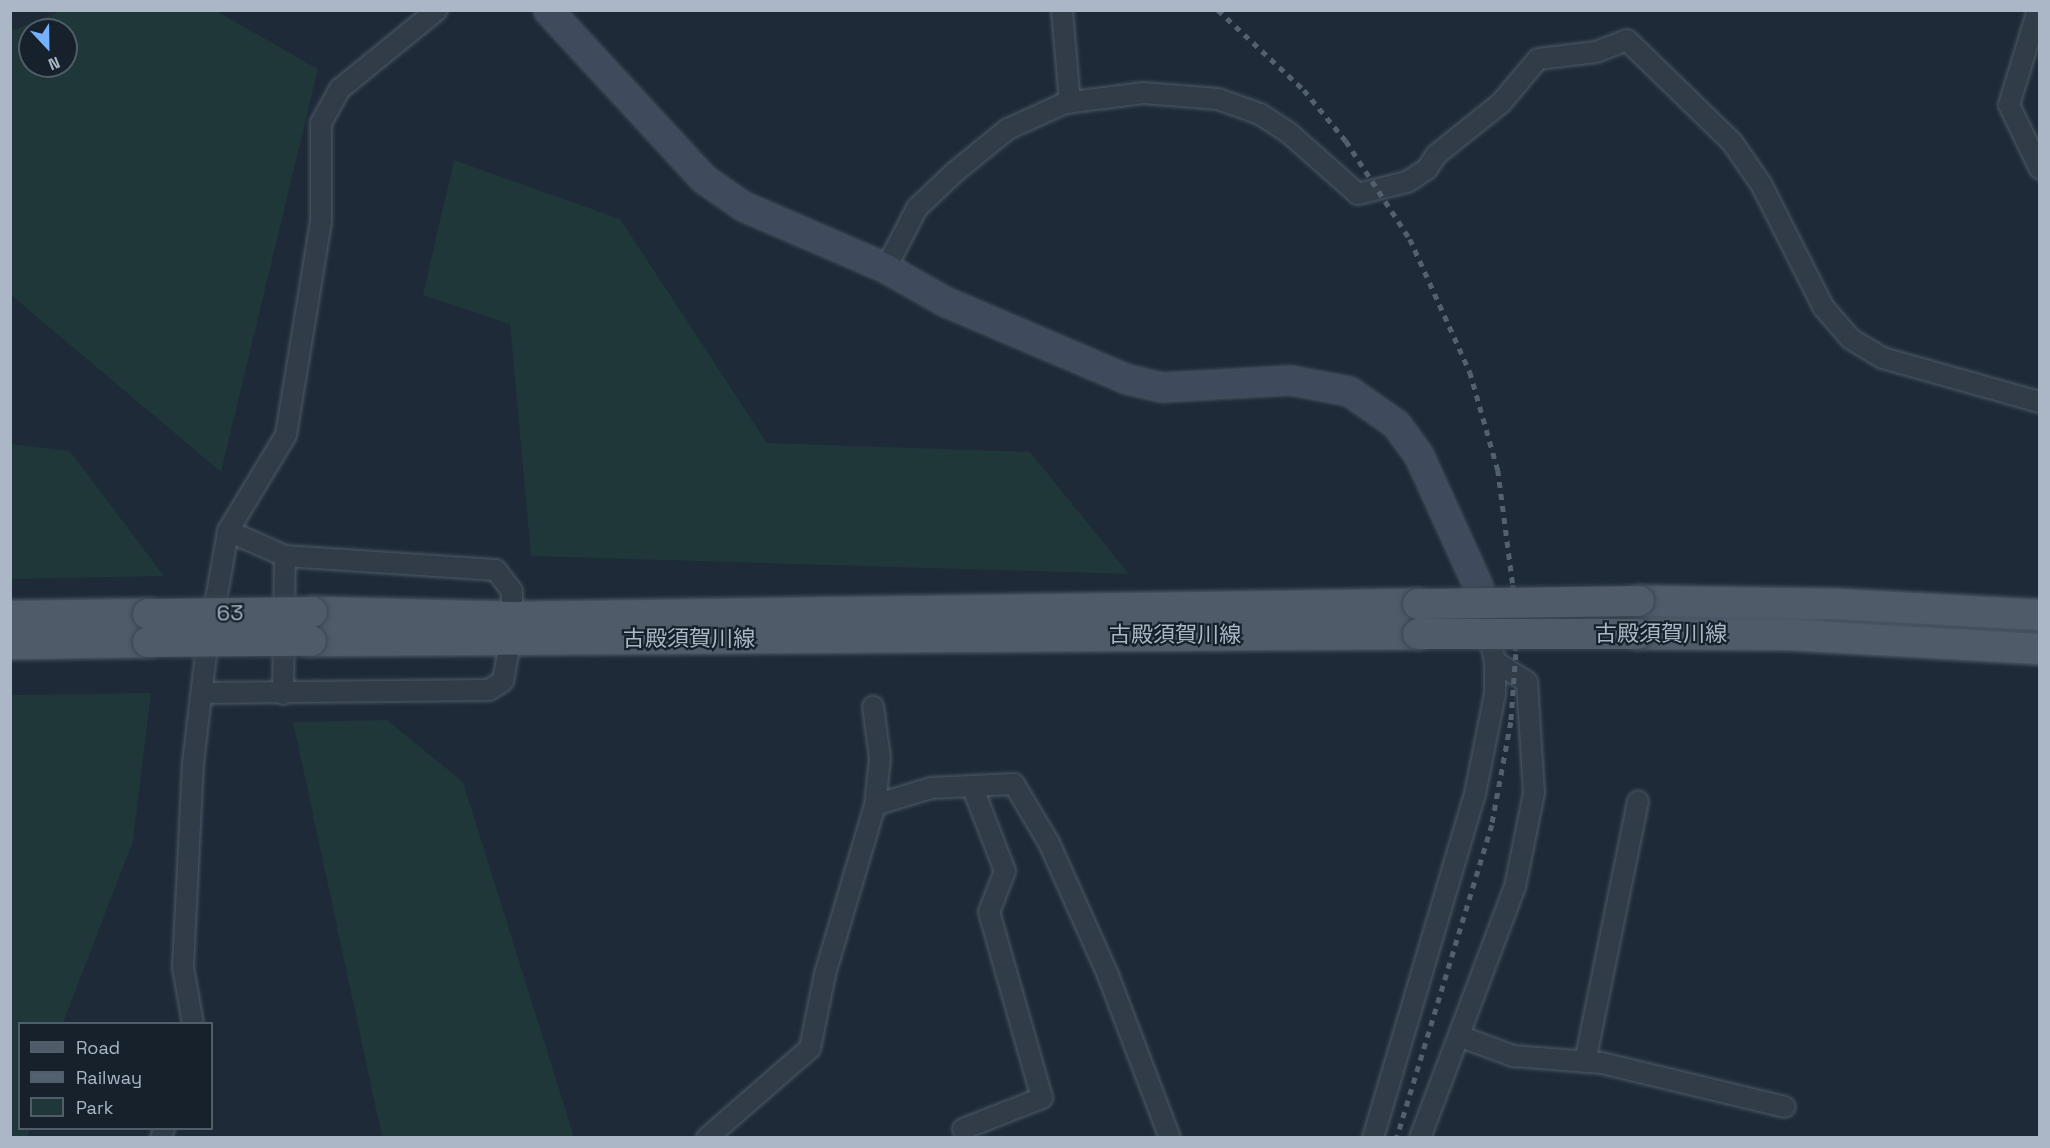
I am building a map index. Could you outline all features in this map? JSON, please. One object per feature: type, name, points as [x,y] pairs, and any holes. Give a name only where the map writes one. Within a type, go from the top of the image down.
[{"type":"main road","name":"古殿須賀川線","points":[[512,627],[1418,604],[1639,601],[1836,604],[2040,615]]},
{"type":"main road","name":"63","points":[[10,616],[148,628],[311,627]]},
{"type":"main road","name":"古殿須賀川線","points":[[311,627],[1791,635],[2040,649]]},
{"type":"main road","name":"63","points":[[10,644],[148,628]]},
{"type":"street","points":[[193,1022],[183,967],[193,762],[202,693],[228,531],[286,435],[321,222],[321,123],[327,105],[437,10]]},
{"type":"street","points":[[548,10],[704,179],[743,206],[886,268],[944,302],[1127,379],[1163,387],[1290,380],[1349,391],[1396,424],[1419,456],[1478,586],[1495,661],[1496,694],[1475,794],[1373,1137]]},
{"type":"street","points":[[1062,10],[1070,103]]},
{"type":"street","points":[[2038,10],[2010,105],[2040,169]]},
{"type":"street","points":[[886,268],[917,208],[956,172],[1008,129],[1070,103],[1143,93],[1218,99],[1260,114],[1358,194],[1369,193],[1427,170],[1436,155],[1501,103],[1539,59],[1596,52],[1627,40],[1732,142],[1761,184],[1824,308],[1851,339],[1883,358],[2040,402]]},
{"type":"street","points":[[202,693],[283,694],[489,690],[503,681],[512,627],[512,591],[496,570],[285,556],[228,531]]},
{"type":"street","points":[[283,694],[285,556]]},
{"type":"street","points":[[1419,1137],[1515,887],[1534,793],[1527,682],[1495,661]]},
{"type":"street","points":[[707,1137],[810,1048],[825,974],[875,806],[880,758],[873,706]]},
{"type":"street","points":[[875,806],[931,788],[1014,784],[1049,843],[1170,1137]]},
{"type":"street","points":[[963,1129],[1042,1098],[989,912],[1005,871],[972,786]]},
{"type":"street","points":[[1586,1062],[1638,801]]},
{"type":"street","points":[[1459,1036],[1512,1056],[1586,1062],[1785,1107]]},
{"type":"green space","points":[[61,11],[216,11],[318,69],[221,472],[11,295],[11,31],[18,28],[18,78],[78,78],[78,18],[44,18]]},
{"type":"green space","points":[[454,160],[620,219],[767,443],[1030,452],[1129,574],[531,556],[510,324],[423,295]]},
{"type":"green space","points":[[11,444],[70,451],[164,576],[11,579]]},
{"type":"green space","points":[[151,693],[133,841],[63,1022],[18,1022],[18,1130],[30,1130],[27,1137],[11,1137],[11,695]]},
{"type":"green space","points":[[387,720],[463,782],[574,1137],[382,1137],[293,722]]},
{"type":"railway","points":[[1218,10],[1304,90],[1346,141],[1410,239],[1470,372],[1498,470],[1513,585],[1516,654],[1511,722],[1492,825],[1397,1138]]}]
